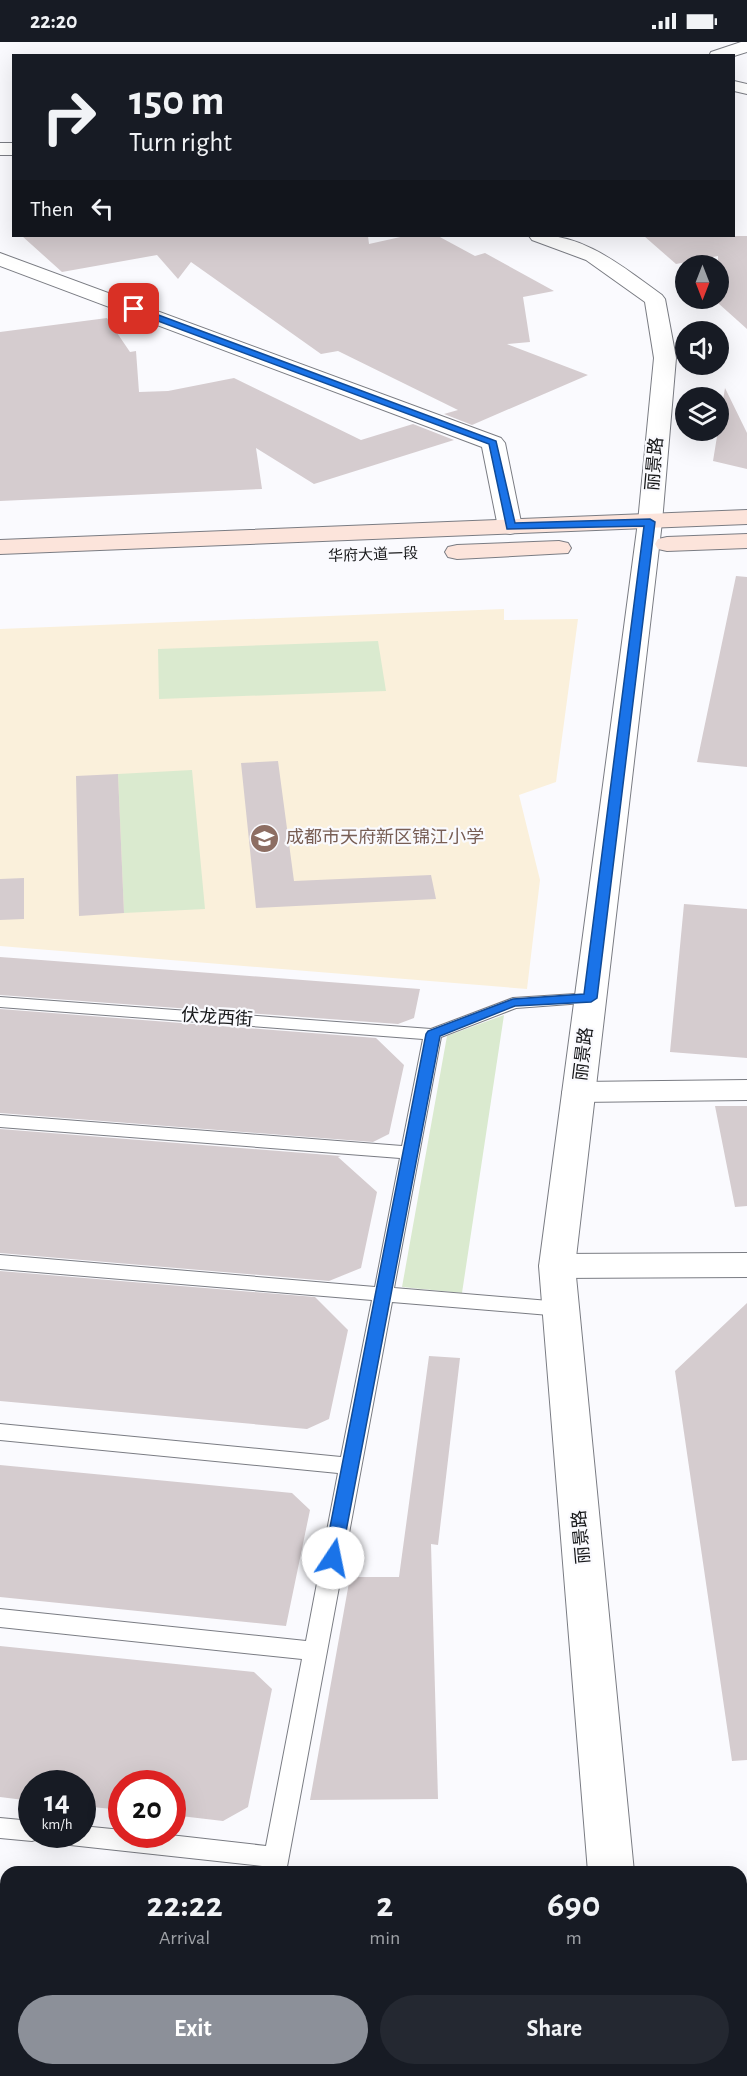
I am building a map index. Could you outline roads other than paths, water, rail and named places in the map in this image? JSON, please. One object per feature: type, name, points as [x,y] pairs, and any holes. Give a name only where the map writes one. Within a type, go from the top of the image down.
[{"type":"main road","points":[[640,537],[747,517]]},
{"type":"main road","points":[[0,547],[510,526],[640,537],[747,541]]},
{"type":"main road","name":"华府大道一段","points":[[0,569],[590,547]]},
{"type":"street","points":[[723,54],[747,46]]},
{"type":"street","name":"丽景路","points":[[542,237],[593,256],[655,299],[665,358],[640,537],[591,998],[557,1266],[610,1866]]},
{"type":"street","points":[[0,259],[493,443],[510,526]]},
{"type":"street","points":[[579,1092],[747,1090]]},
{"type":"street","points":[[557,1266],[747,1265]]},
{"type":"lane","points":[[96,1839],[274,1865],[433,1034],[513,1003],[591,998]]},
{"type":"lane","name":"伏龙西街","points":[[0,1002],[433,1034]]},
{"type":"lane","points":[[0,1121],[410,1154]]},
{"type":"lane","points":[[0,1262],[561,1309]]},
{"type":"lane","points":[[0,1432],[350,1466]]},
{"type":"lane","points":[[0,1618],[315,1651]]},
{"type":"lane","points":[[0,1828],[18,1830]]},
{"type":"place","name":"成都市天府新区锦江小学","points":[[265,838]]}]
